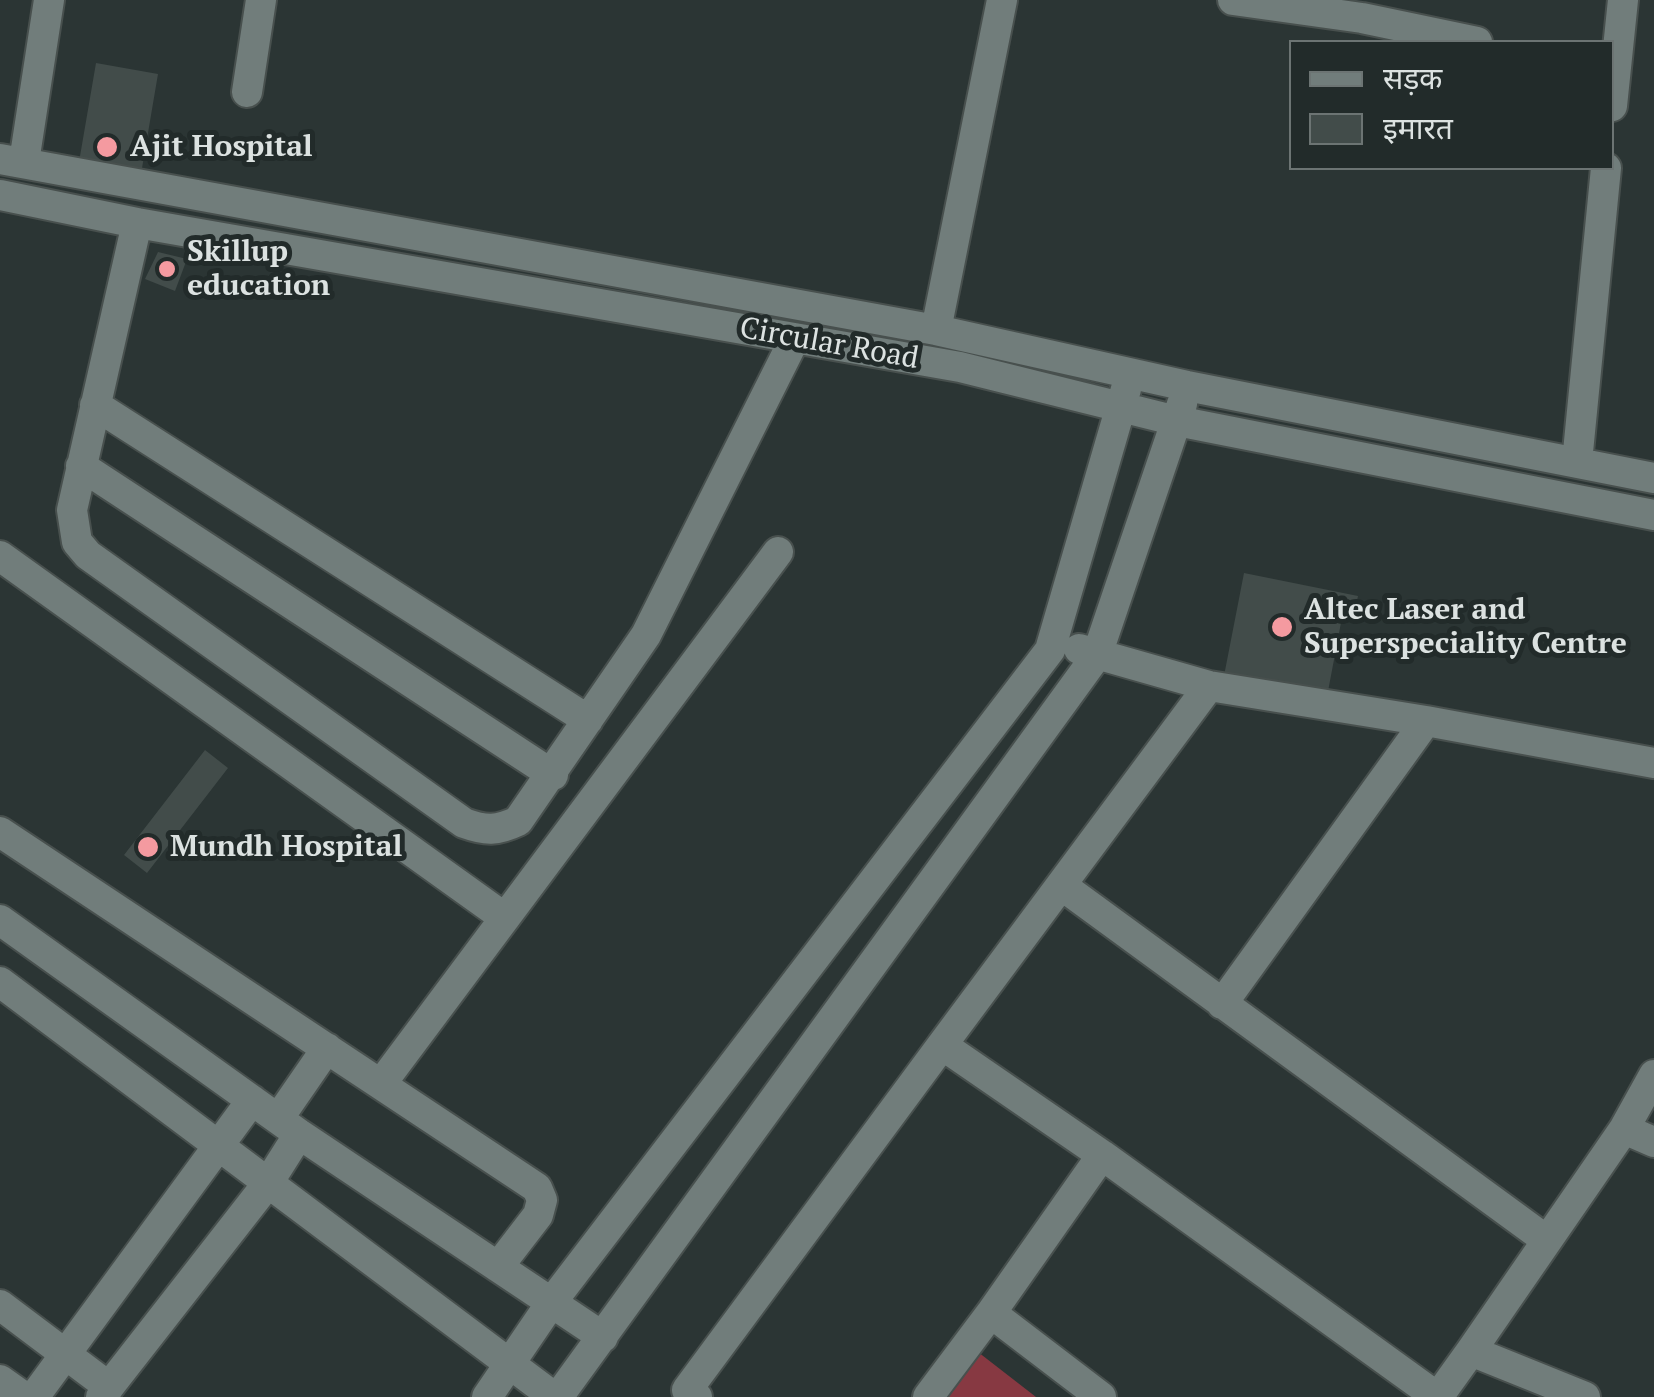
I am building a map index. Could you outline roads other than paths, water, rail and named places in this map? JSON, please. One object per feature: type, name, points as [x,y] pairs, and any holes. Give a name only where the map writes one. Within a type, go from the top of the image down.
[{"type":"street","points":[[12,161],[49,0]]},
{"type":"street","points":[[247,92],[260,0]]},
{"type":"street","points":[[936,330],[1002,0]]},
{"type":"street","points":[[1234,0],[1362,9],[1470,40]]},
{"type":"street","points":[[1614,65],[1623,0]]},
{"type":"street","name":"Circular Road","points":[[12,161],[936,330],[1187,386],[1654,478]]},
{"type":"street","points":[[1577,462],[1606,170]]},
{"type":"street","name":"Circular Road","points":[[0,195],[960,368],[1177,421],[1654,515]]},
{"type":"street","points":[[137,222],[72,510],[77,542],[88,555],[464,823],[497,830],[518,821],[646,634],[794,338]]},
{"type":"street","points":[[488,1397],[551,1303],[1050,650],[1130,372]]},
{"type":"street","points":[[0,982],[556,1397],[1097,654],[1187,386]]},
{"type":"street","points":[[95,405],[588,720]]},
{"type":"street","points":[[82,466],[552,774]]},
{"type":"street","points":[[380,1084],[778,552]]},
{"type":"street","points":[[0,556],[504,918]]},
{"type":"street","points":[[1054,640],[1209,686],[1654,763]]},
{"type":"street","points":[[697,1397],[687,1390],[1209,686]]},
{"type":"street","points":[[1222,1004],[1426,721]]},
{"type":"street","points":[[0,832],[537,1188],[542,1200],[538,1214],[498,1267]]},
{"type":"street","points":[[1061,886],[1545,1239]]},
{"type":"street","points":[[0,920],[288,1126],[603,1337]]},
{"type":"street","points":[[942,1046],[1102,1155],[1438,1397],[1624,1130],[1654,1075]]},
{"type":"street","points":[[0,1305],[66,1353],[105,1392],[268,1183],[288,1126],[327,1048]]},
{"type":"street","points":[[34,1397],[252,1100]]},
{"type":"street","points":[[1624,1130],[1654,1142]]},
{"type":"street","points":[[928,1397],[992,1314],[1102,1155]]},
{"type":"street","points":[[992,1314],[1101,1397]]},
{"type":"street","points":[[1471,1350],[1585,1397]]},
{"type":"street","points":[[0,1380],[24,1397]]},
{"type":"place","name":"Ajit Hospital","points":[[107,147]]},
{"type":"place","name":"Skillup education","points":[[167,269]]},
{"type":"place","name":"Altec Laser and Superspeciality Centre","points":[[1282,627]]},
{"type":"place","name":"Mundh Hospital","points":[[148,847]]}]
